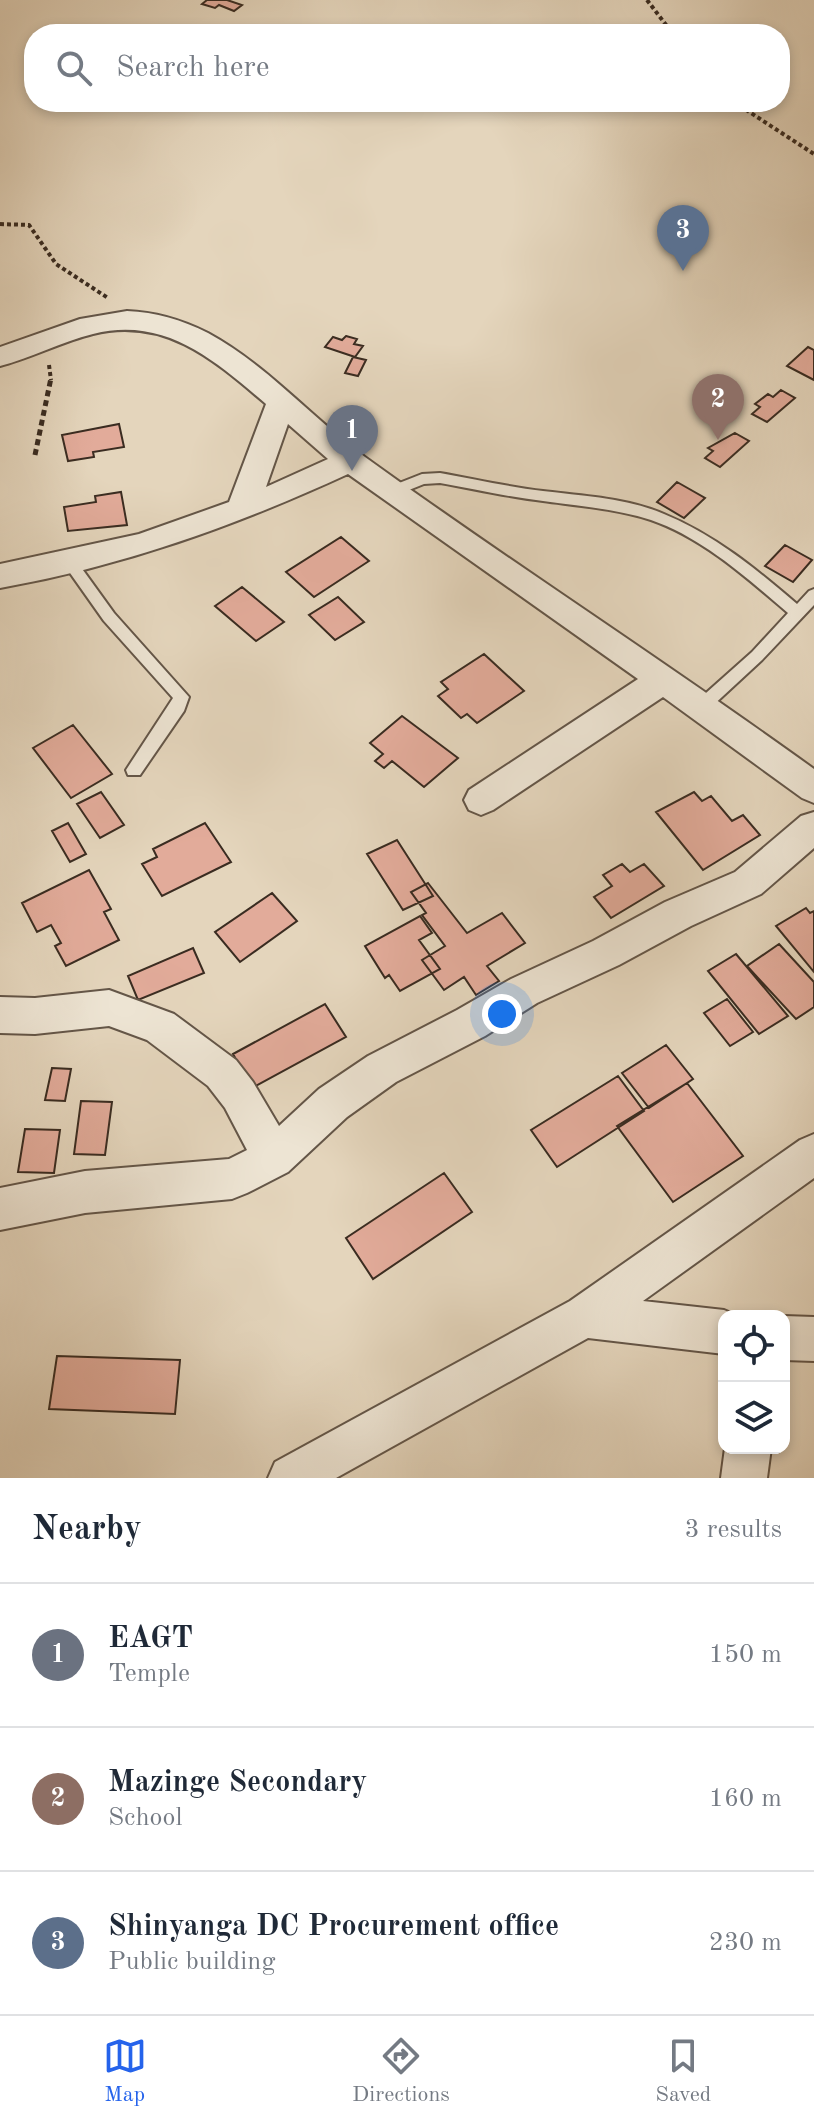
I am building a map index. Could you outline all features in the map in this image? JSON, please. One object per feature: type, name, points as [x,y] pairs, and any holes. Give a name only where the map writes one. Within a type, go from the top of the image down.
[{"type":"street","points":[[0,357],[94,326],[145,320],[178,329],[210,346],[351,461],[703,705],[814,788]]},
{"type":"street","points":[[242,507],[280,404]]},
{"type":"street","points":[[0,576],[141,545],[351,461]]},
{"type":"street","points":[[481,800],[664,679]]},
{"type":"street","points":[[0,1209],[85,1192],[232,1179],[274,1158],[333,1103],[382,1069],[471,1023],[524,991],[606,953],[678,914],[748,883],[814,827]]},
{"type":"street","points":[[0,1015],[35,1016],[109,1008],[160,1027],[222,1073],[239,1095],[274,1158]]},
{"type":"street","points":[[291,1478],[585,1316],[814,1154]]},
{"type":"street","points":[[585,1316],[718,1331]]},
{"type":"street","points":[[790,1338],[814,1339]]},
{"type":"street","points":[[744,1478],[747,1454]]},
{"type":"lane","points":[[394,491],[422,479],[440,478],[640,511],[677,524],[702,539],[798,613]]},
{"type":"lane","points":[[70,563],[109,617],[181,697],[178,707],[134,770]]},
{"type":"lane","points":[[703,705],[814,595]]},
{"type":"path","points":[[647,0],[665,24]]},
{"type":"path","points":[[749,112],[814,154]]},
{"type":"path","points":[[0,224],[29,225],[56,264],[145,320]]},
{"type":"path","points":[[35,455],[52,384],[42,341]]},
{"type":"building","points":[[207,0],[227,0],[242,5],[234,11],[219,5],[215,8],[202,4]]},
{"type":"building","points":[[346,336],[357,339],[354,344],[363,346],[355,357],[325,347],[333,337],[342,340]]},
{"type":"building","points":[[808,347],[814,350],[814,380],[787,366]]},
{"type":"building","points":[[353,357],[366,360],[358,376],[345,373]]},
{"type":"building","points":[[781,390],[795,398],[767,422],[752,414],[760,407],[755,404],[768,394],[773,397]]},
{"type":"building","points":[[119,424],[124,447],[93,452],[94,457],[68,461],[62,435]]},
{"type":"building","points":[[735,433],[749,441],[720,467],[705,458],[713,451],[708,448]]},
{"type":"building","points":[[677,482],[705,498],[684,518],[657,502]]},
{"type":"building","points":[[121,492],[127,525],[68,531],[64,507],[96,502],[95,496]]},
{"type":"building","points":[[341,537],[369,561],[314,597],[286,572]]},
{"type":"building","points":[[785,545],[812,560],[793,582],[765,566]]},
{"type":"building","points":[[242,587],[284,622],[256,641],[215,606]]},
{"type":"building","points":[[338,597],[364,622],[335,640],[309,615]]},
{"type":"building","points":[[484,654],[524,691],[477,723],[467,714],[461,718],[438,696],[448,689],[441,682]]},
{"type":"building","points":[[402,716],[458,758],[424,787],[392,761],[384,768],[375,761],[383,754],[370,743]]},
{"type":"building","points":[[73,725],[112,774],[71,798],[33,748]]},
{"type":"building","points":[[101,792],[124,825],[100,838],[77,804]]},
{"type":"building","points":[[694,792],[702,801],[711,796],[732,821],[743,815],[760,835],[703,870],[656,812]]},
{"type":"building","points":[[68,823],[86,854],[70,862],[52,831]]},
{"type":"building","points":[[205,823],[231,862],[162,896],[142,864],[157,857],[153,849]]},
{"type":"building","points":[[397,840],[433,896],[403,910],[367,854]]},
{"type":"building","points":[[622,864],[630,872],[644,864],[664,886],[611,918],[594,897],[612,886],[603,875]]},
{"type":"building","points":[[89,870],[111,909],[104,912],[119,940],[66,966],[55,946],[61,943],[51,925],[37,932],[22,903]]},
{"type":"building","points":[[428,883],[467,933],[502,913],[525,943],[487,966],[499,981],[476,995],[464,977],[444,990],[422,960],[445,946],[422,915],[426,913],[411,892]]},
{"type":"building","points":[[272,893],[297,921],[240,962],[215,932]]},
{"type":"building","points":[[806,908],[810,913],[814,911],[814,972],[776,926]]},
{"type":"building","points":[[420,916],[432,933],[419,940],[440,969],[400,991],[389,975],[385,978],[365,946]]},
{"type":"building","points":[[779,944],[814,982],[814,1007],[796,1019],[747,966]]},
{"type":"building","points":[[193,948],[204,973],[138,1000],[128,976]]},
{"type":"building","points":[[736,954],[788,1016],[759,1034],[708,971]]},
{"type":"building","points":[[727,999],[753,1032],[730,1046],[704,1013]]},
{"type":"building","points":[[325,1004],[346,1037],[252,1088],[233,1054]]},
{"type":"building","points":[[666,1045],[693,1079],[649,1108],[622,1073]]},
{"type":"building","points":[[52,1068],[71,1069],[65,1101],[45,1100]]},
{"type":"building","points":[[618,1076],[644,1111],[557,1167],[531,1130]]},
{"type":"building","points":[[687,1083],[743,1156],[673,1202],[617,1126]]},
{"type":"building","points":[[81,1101],[112,1102],[105,1155],[74,1154]]},
{"type":"building","points":[[25,1129],[60,1130],[54,1173],[18,1172]]},
{"type":"building","points":[[444,1173],[472,1212],[373,1279],[346,1238]]},
{"type":"building","points":[[57,1356],[180,1360],[175,1414],[49,1409]]},
{"type":"place","name":"Shinyanga DC Procurement office","points":[[683,271]]},
{"type":"place","name":"Mazinge Secondary","points":[[718,440]]},
{"type":"place","name":"EAGT","points":[[352,471]]}]
